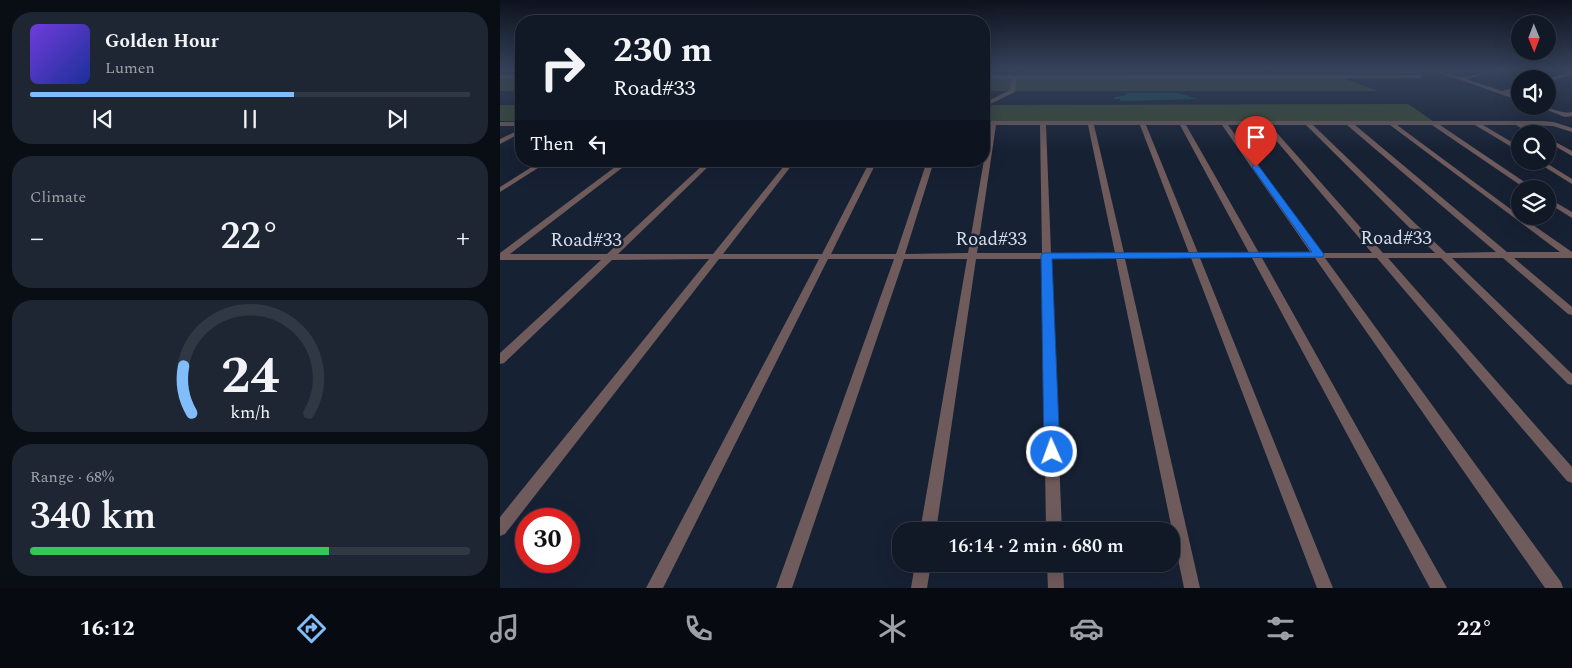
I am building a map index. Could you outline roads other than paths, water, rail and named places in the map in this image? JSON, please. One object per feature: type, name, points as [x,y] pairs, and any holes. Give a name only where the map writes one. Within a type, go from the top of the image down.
[{"type":"street","points":[[1556,111],[1570,115]]},
{"type":"street","points":[[990,123],[1516,123],[1554,124],[1572,130]]},
{"type":"street","points":[[1043,123],[1054,522]]},
{"type":"street","points":[[1091,123],[1192,588]]},
{"type":"street","points":[[1142,123],[1325,588]]},
{"type":"street","points":[[1182,123],[1439,588]]},
{"type":"street","points":[[1224,123],[1555,588]]},
{"type":"street","points":[[1265,123],[1572,476]]},
{"type":"street","points":[[1308,123],[1572,381]]},
{"type":"street","points":[[1349,123],[1572,312]]},
{"type":"street","points":[[1391,123],[1571,256]]},
{"type":"street","points":[[1433,123],[1518,180]]},
{"type":"street","points":[[1475,123],[1511,145]]},
{"type":"street","points":[[1516,123],[1520,125]]},
{"type":"street","points":[[500,124],[515,124]]},
{"type":"street","points":[[500,142],[515,134]]},
{"type":"street","points":[[1556,145],[1572,154]]},
{"type":"street","points":[[500,190],[536,167]]},
{"type":"street","points":[[501,257],[620,167]]},
{"type":"street","points":[[500,360],[705,167]]},
{"type":"street","points":[[500,529],[787,167]]},
{"type":"street","points":[[654,588],[871,167]]},
{"type":"street","points":[[784,588],[900,256],[929,167]]},
{"type":"street","points":[[929,522],[972,256],[983,167]]},
{"type":"street","points":[[1553,170],[1572,182]]},
{"type":"street","points":[[1556,205],[1572,216]]},
{"type":"street","name":"Road#33","points":[[501,257],[1571,256]]},
{"type":"street","points":[[919,588],[922,572]]},
{"type":"street","points":[[1055,572],[1056,588]]}]
